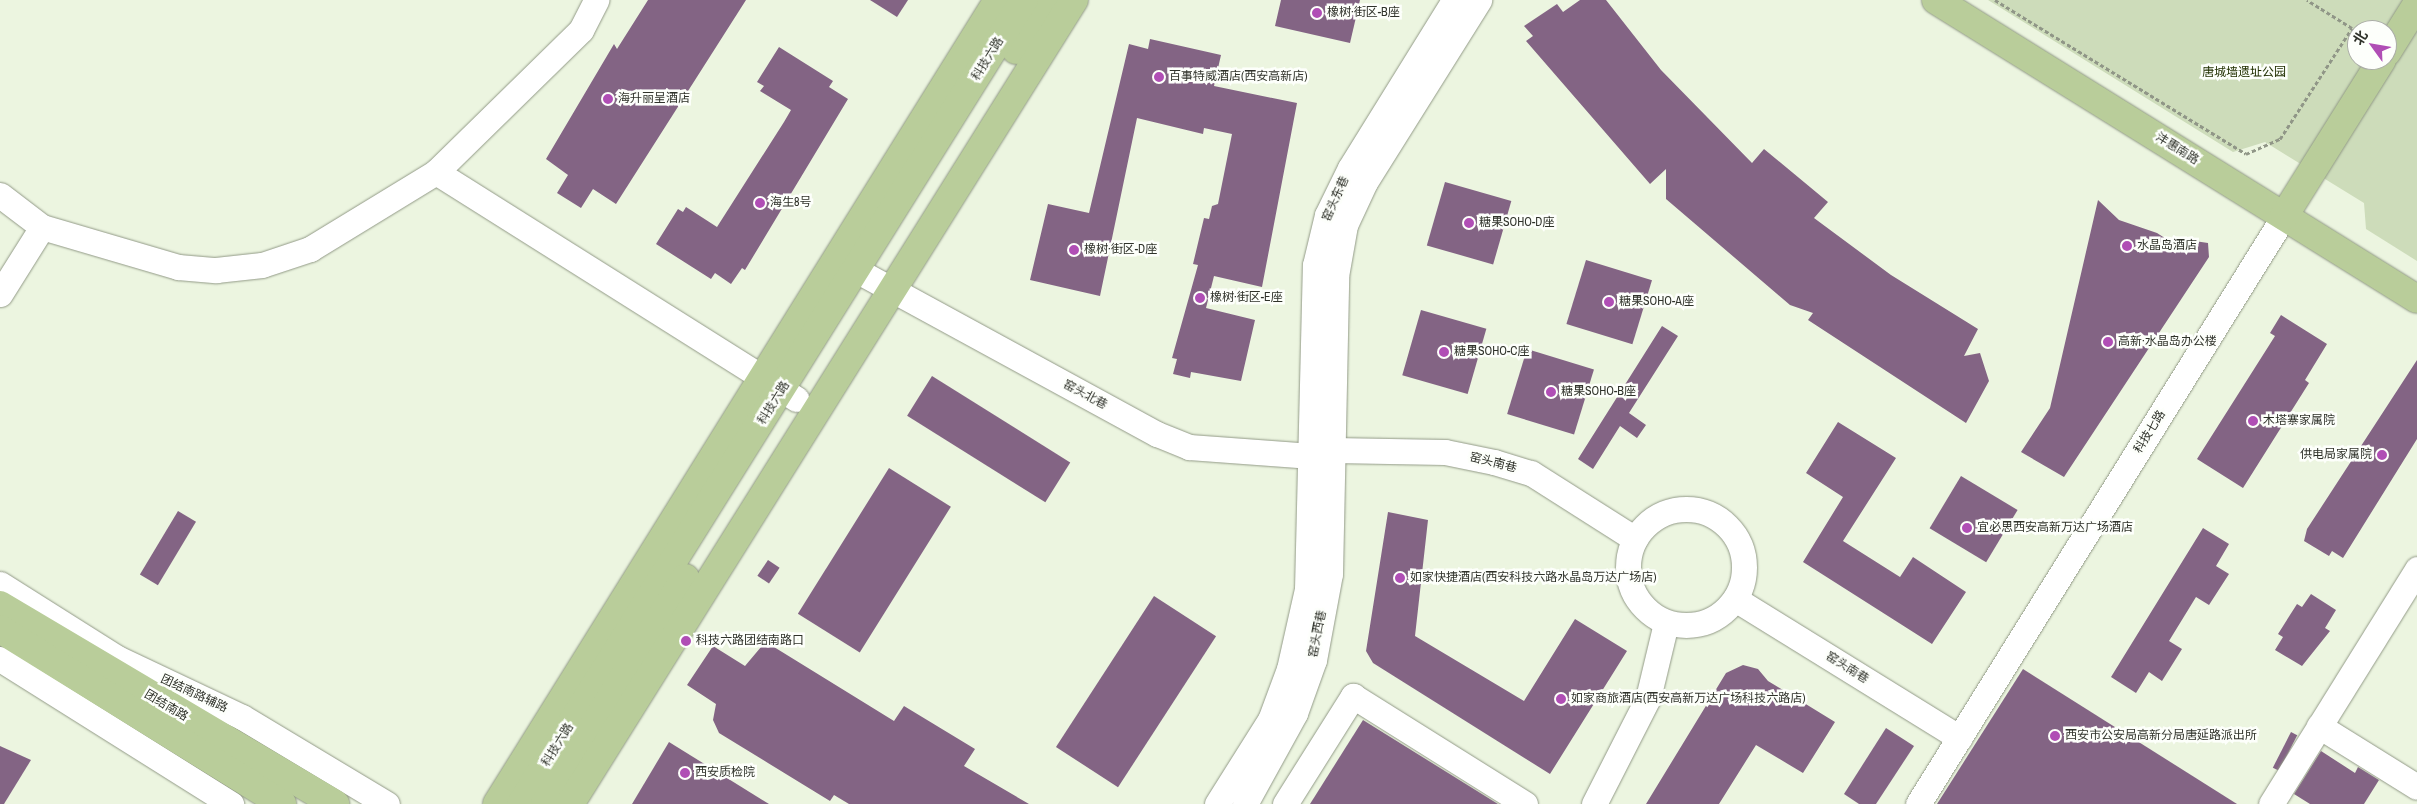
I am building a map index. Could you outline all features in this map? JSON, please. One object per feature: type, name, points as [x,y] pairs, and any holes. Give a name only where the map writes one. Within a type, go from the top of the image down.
[{"type":"main road","points":[[497,804],[781,389],[998,0]]},
{"type":"main road","name":"科技六路","points":[[873,280],[1024,0]]},
{"type":"main road","name":"科技六路","points":[[520,804],[781,389],[873,280],[1047,0]]},
{"type":"main road","points":[[570,804],[873,280],[1074,0]]},
{"type":"main road","name":"沣惠南路","points":[[1936,0],[2417,299]]},
{"type":"main road","points":[[2397,36],[2417,4]]},
{"type":"main road","name":"科技七路","points":[[2284,216],[2376,70]]},
{"type":"main road","name":"科技六路","points":[[544,804],[781,389]]},
{"type":"main road","name":"团结南路","points":[[0,605],[335,804]]},
{"type":"main road","name":"团结南路","points":[[0,629],[282,804]]},
{"type":"street","points":[[0,195],[42,227],[178,267],[216,270],[262,265],[310,250],[436,172],[581,30],[596,0]]},
{"type":"street","name":"窑头东巷","points":[[1322,453],[1315,265],[1327,215],[1350,168],[1454,0]]},
{"type":"street","name":"窑头东巷","points":[[1322,453],[1336,276],[1345,225],[1365,182],[1479,0]]},
{"type":"street","points":[[436,172],[781,389]]},
{"type":"street","name":"科技七路","points":[[1918,804],[2284,216]]},
{"type":"street","points":[[0,294],[42,227]]},
{"type":"street","name":"窑头北巷","points":[[873,280],[1157,434],[1189,447],[1322,453]]},
{"type":"street","name":"窑头南巷","points":[[1322,453],[1445,452],[1494,462],[1531,473],[1635,538]]},
{"type":"street","name":"窑头西巷","points":[[1217,804],[1270,720],[1289,669],[1307,589],[1322,453]]},
{"type":"street","name":"窑头西巷","points":[[1245,804],[1294,713],[1314,660],[1330,574],[1322,453]]},
{"type":"street","points":[[1682,508],[1720,520],[1734,534],[1742,553],[1744,571],[1735,599],[1716,617],[1699,624],[1666,623],[1647,611],[1628,580],[1628,560],[1635,538],[1657,517],[1682,508]]},
{"type":"street","points":[[2271,804],[2417,569]]},
{"type":"street","name":"团结南路辅路","points":[[0,584],[117,658],[242,717],[387,804]]},
{"type":"street","name":"窑头南巷","points":[[1735,599],[1960,738]]},
{"type":"street","points":[[1594,804],[1648,698],[1666,623]]},
{"type":"street","points":[[0,659],[230,804]]},
{"type":"street","points":[[1285,804],[1353,696],[1525,804]]},
{"type":"street","points":[[2319,726],[2417,787]]},
{"type":"path","points":[[1995,0],[2246,154],[2280,139],[2352,28],[2307,0]]},
{"type":"green space","name":"唐城墙遗址公园","points":[[1988,0],[2417,0],[2417,261],[2366,229],[2364,203],[2265,142],[2233,152]]},
{"type":"building","points":[[648,0],[746,0],[616,204],[593,189],[581,208],[557,193],[568,175],[546,159],[614,44],[617,49]]},
{"type":"building","points":[[870,0],[908,0],[897,17]]},
{"type":"building","name":"橡树·街区-B座","points":[[1281,0],[1360,0],[1350,43],[1275,26]]},
{"type":"building","points":[[1580,0],[1606,0],[1661,70],[1752,163],[1764,149],[1828,202],[1814,218],[1891,275],[1978,329],[1964,356],[1980,353],[1989,381],[1966,423],[1808,320],[1813,313],[1790,305],[1666,199],[1666,169],[1650,184],[1526,41],[1533,36],[1524,26],[1557,4],[1563,12]]},
{"type":"building","points":[[1150,39],[1221,55],[1214,86],[1297,103],[1262,287],[1214,276],[1206,308],[1255,320],[1241,381],[1191,372],[1190,378],[1173,374],[1177,359],[1172,358],[1198,265],[1193,264],[1204,218],[1209,219],[1212,206],[1218,204],[1232,134],[1204,128],[1203,134],[1137,118],[1100,296],[1030,280],[1048,204],[1089,213],[1129,44],[1148,49]]},
{"type":"building","name":"海生8号","points":[[779,47],[833,81],[829,87],[848,99],[745,270],[742,268],[731,284],[715,273],[711,279],[656,244],[678,209],[683,212],[686,207],[717,227],[784,122],[791,110],[760,91],[764,86],[757,82]]},
{"type":"building","name":"糖果SOHO-D座","points":[[1445,182],[1511,201],[1493,264],[1427,245]]},
{"type":"building","name":"高新·水晶岛办公楼","points":[[2098,200],[2119,220],[2157,233],[2177,246],[2181,239],[2208,243],[2209,257],[2064,477],[2021,452],[2050,408]]},
{"type":"building","name":"糖果SOHO-A座","points":[[1586,260],[1652,280],[1632,344],[1566,324]]},
{"type":"building","name":"糖果SOHO-C座","points":[[1421,310],[1486,329],[1468,394],[1402,375]]},
{"type":"building","name":"木塔寨家属院","points":[[2281,315],[2327,344],[2305,380],[2309,383],[2243,488],[2197,459],[2275,336],[2270,333]]},
{"type":"building","points":[[1662,326],[1678,336],[1629,413],[1646,425],[1637,438],[1620,426],[1593,469],[1578,459]]},
{"type":"building","name":"糖果SOHO-B座","points":[[1527,349],[1594,369],[1574,434],[1507,414]]},
{"type":"building","name":"供电局家属院","points":[[2417,360],[2417,439],[2343,558],[2332,551],[2329,556],[2304,541],[2307,529]]},
{"type":"building","points":[[932,376],[1070,462],[1045,502],[907,416]]},
{"type":"building","points":[[1838,422],[1896,458],[1843,541],[1900,577],[1913,557],[1966,592],[1932,644],[1803,562],[1843,497],[1806,473]]},
{"type":"building","points":[[889,468],[951,507],[860,653],[798,614]]},
{"type":"building","points":[[1961,476],[2018,510],[1986,562],[1930,528]]},
{"type":"building","points":[[178,511],[196,522],[158,585],[140,574]]},
{"type":"building","points":[[1388,512],[1428,520],[1415,636],[1524,701],[1575,619],[1627,651],[1550,774],[1373,663],[1366,651]]},
{"type":"building","points":[[2203,528],[2229,544],[2216,566],[2229,574],[2209,605],[2196,597],[2169,641],[2182,649],[2162,681],[2149,672],[2136,693],[2111,677]]},
{"type":"building","points":[[768,560],[780,568],[769,584],[757,576]]},
{"type":"building","points":[[2311,594],[2336,610],[2325,628],[2330,631],[2302,666],[2275,650],[2283,637],[2278,634],[2297,604],[2302,607]]},
{"type":"building","points":[[1154,596],[1216,636],[1118,787],[1056,747]]},
{"type":"building","points":[[713,646],[745,666],[761,647],[774,647],[894,721],[904,706],[975,749],[964,766],[1029,804],[849,804],[834,795],[830,801],[719,733],[713,720],[716,704],[687,685]]},
{"type":"building","points":[[1743,665],[1758,669],[1768,681],[1835,722],[1803,773],[1756,745],[1719,804],[1646,804],[1726,673]]},
{"type":"building","name":"西安市公安局高新分局唐延路派出所","points":[[2023,669],[2237,804],[1937,804]]},
{"type":"building","points":[[1363,720],[1498,804],[1310,804]]},
{"type":"building","points":[[1886,728],[1914,746],[1876,804],[1859,804],[1844,794]]},
{"type":"building","points":[[2291,732],[2297,735],[2279,771],[2273,768]]},
{"type":"building","name":"西安质检院","points":[[669,742],[769,804],[632,804]]},
{"type":"building","points":[[0,746],[31,760],[4,804],[0,804]]},
{"type":"building","points":[[2321,751],[2355,773],[2358,767],[2379,780],[2364,804],[2310,804],[2294,794]]},
{"type":"place","name":"橡树·街区-B座","points":[[1317,13]]},
{"type":"place","name":"百事特威酒店(西安高新店)","points":[[1159,77]]},
{"type":"place","name":"海升丽呈酒店","points":[[608,99]]},
{"type":"place","name":"海生8号","points":[[760,203]]},
{"type":"place","name":"糖果SOHO-D座","points":[[1469,223]]},
{"type":"place","name":"水晶岛酒店","points":[[2127,246]]},
{"type":"place","name":"橡树·街区-D座","points":[[1074,250]]},
{"type":"place","name":"橡树·街区-E座","points":[[1200,298]]},
{"type":"place","name":"糖果SOHO-A座","points":[[1609,302]]},
{"type":"place","name":"高新·水晶岛办公楼","points":[[2108,342]]},
{"type":"place","name":"糖果SOHO-C座","points":[[1444,352]]},
{"type":"place","name":"糖果SOHO-B座","points":[[1551,392]]},
{"type":"place","name":"木塔寨家属院","points":[[2253,421]]},
{"type":"place","name":"供电局家属院","points":[[2382,455]]},
{"type":"place","name":"宜必思西安高新万达广场酒店","points":[[1967,528]]},
{"type":"place","name":"如家快捷酒店(西安科技六路水晶岛万达广场店)","points":[[1400,578]]},
{"type":"place","name":"科技六路团结南路口","points":[[686,641]]},
{"type":"place","name":"如家商旅酒店(西安高新万达广场科技六路店)","points":[[1561,699]]},
{"type":"place","name":"西安市公安局高新分局唐延路派出所","points":[[2055,736]]},
{"type":"place","name":"西安质检院","points":[[685,773]]}]
